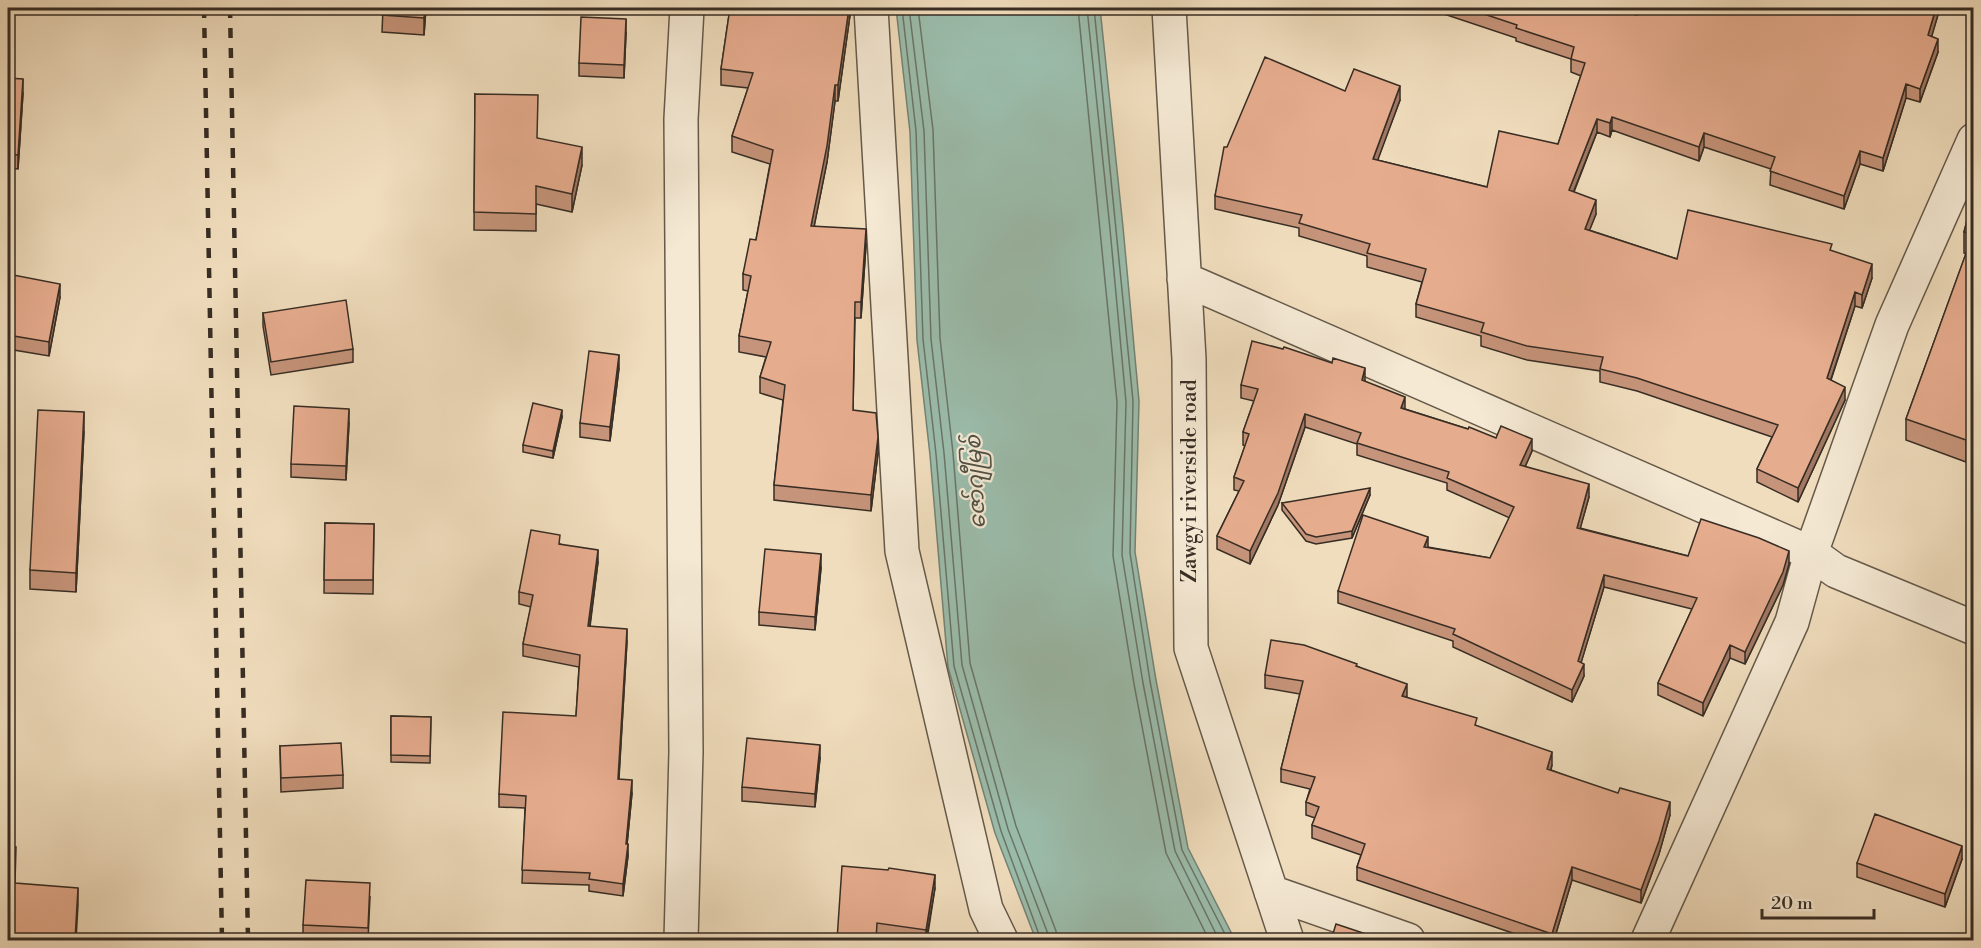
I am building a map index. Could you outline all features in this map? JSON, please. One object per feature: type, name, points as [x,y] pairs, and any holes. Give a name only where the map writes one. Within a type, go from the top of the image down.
[{"type":"street","points":[[681,940],[686,752],[681,119],[687,8]]},
{"type":"street","points":[[871,8],[902,551],[986,909],[1001,940]]},
{"type":"street","name":"Zawgyi riverside road","points":[[1169,8],[1189,359],[1191,648],[1287,940]]},
{"type":"street","points":[[1648,940],[1792,622],[1811,553],[1892,325],[1974,140]]},
{"type":"street","points":[[1184,279],[1811,553],[1836,572],[1974,628]]},
{"type":"street","points":[[1271,892],[1408,940]]},
{"type":"water","name":"ဇော်ဂျီမြစ်","points":[[896,8],[1100,8],[1139,401],[1135,552],[1156,680],[1188,848],[1235,940],[1036,940],[995,833],[948,667],[930,455],[917,340],[910,132]]},
{"type":"building","points":[[383,8],[425,8],[424,18],[382,15]]},
{"type":"building","points":[[730,8],[849,8],[838,85],[835,85],[827,146],[811,226],[866,229],[861,302],[855,302],[853,410],[876,413],[878,437],[871,495],[774,485],[785,385],[760,377],[771,342],[739,336],[751,276],[743,274],[750,239],[756,240],[773,150],[732,136],[753,73],[721,69]]},
{"type":"building","points":[[1466,8],[1612,8],[1637,15],[1639,8],[1936,8],[1928,35],[1938,39],[1920,89],[1906,84],[1883,158],[1860,151],[1844,196],[1770,171],[1775,157],[1704,133],[1699,147],[1612,117],[1610,123],[1597,119],[1569,190],[1596,200],[1585,229],[1677,259],[1688,210],[1832,244],[1830,250],[1872,264],[1862,295],[1855,292],[1827,378],[1845,387],[1798,488],[1757,469],[1778,425],[1637,378],[1600,369],[1603,357],[1527,346],[1481,332],[1484,323],[1416,304],[1426,269],[1367,253],[1370,244],[1299,223],[1302,215],[1215,196],[1224,147],[1227,147],[1265,57],[1345,91],[1354,69],[1400,86],[1373,159],[1487,187],[1499,131],[1558,144],[1585,63],[1571,59],[1574,47],[1516,28],[1517,25]]},
{"type":"building","points":[[581,17],[626,19],[624,65],[579,63]]},
{"type":"building","points":[[8,78],[23,79],[18,155],[8,154]]},
{"type":"building","points":[[475,94],[538,95],[537,138],[582,147],[572,194],[536,186],[536,214],[474,212]]},
{"type":"building","points":[[1974,194],[1974,419],[1966,440],[1906,419],[1973,234],[1964,232]]},
{"type":"building","points":[[8,274],[60,284],[49,342],[8,335]]},
{"type":"building","points":[[346,300],[353,349],[271,362],[263,313]]},
{"type":"building","points":[[1252,341],[1283,349],[1284,347],[1332,363],[1333,358],[1365,368],[1362,380],[1405,397],[1401,408],[1468,429],[1469,427],[1496,438],[1501,426],[1532,439],[1520,465],[1589,484],[1577,528],[1688,556],[1701,519],[1759,538],[1789,551],[1783,572],[1745,652],[1730,645],[1703,703],[1658,683],[1697,598],[1604,575],[1578,661],[1584,664],[1572,690],[1453,634],[1455,629],[1338,591],[1363,515],[1428,537],[1424,547],[1490,558],[1514,507],[1447,478],[1449,472],[1357,443],[1361,433],[1305,414],[1278,493],[1250,551],[1217,536],[1244,481],[1234,477],[1249,434],[1243,432],[1258,389],[1241,385]]},
{"type":"building","points":[[589,351],[619,355],[610,427],[580,423]]},
{"type":"building","points":[[533,403],[562,410],[553,451],[523,445]]},
{"type":"building","points":[[294,406],[349,409],[346,466],[291,464]]},
{"type":"building","points":[[38,410],[84,412],[76,573],[30,570]]},
{"type":"building","points":[[1370,488],[1352,531],[1316,537],[1306,534],[1282,503]]},
{"type":"building","points":[[325,523],[374,524],[373,580],[324,580]]},
{"type":"building","points":[[531,530],[560,535],[559,544],[598,550],[588,626],[627,629],[618,779],[632,780],[623,884],[589,879],[590,873],[522,870],[526,796],[499,794],[503,712],[576,716],[580,655],[523,644],[533,595],[519,592]]},
{"type":"building","points":[[765,549],[821,554],[815,617],[759,612]]},
{"type":"building","points":[[1271,640],[1304,645],[1407,684],[1402,696],[1477,718],[1475,725],[1552,752],[1547,769],[1618,793],[1620,788],[1670,802],[1641,890],[1572,867],[1552,934],[1357,867],[1365,844],[1312,825],[1319,807],[1306,802],[1315,777],[1281,769],[1303,681],[1265,675]]},
{"type":"building","points":[[391,716],[431,717],[430,756],[391,755]]},
{"type":"building","points":[[747,738],[820,745],[815,794],[742,787]]},
{"type":"building","points":[[341,743],[343,775],[281,778],[280,746]]},
{"type":"building","points":[[1875,814],[1962,846],[1945,894],[1857,863]]},
{"type":"building","points":[[8,846],[16,847],[15,883],[78,888],[75,940],[8,940]]},
{"type":"building","points":[[842,866],[888,870],[889,868],[935,875],[926,930],[877,923],[876,940],[837,940]]},
{"type":"building","points":[[306,880],[370,883],[368,928],[303,925]]},
{"type":"building","points":[[1336,924],[1384,940],[1331,940]]},
{"type":"building","points":[[1559,934],[1584,940],[1557,940]]},
{"type":"railway","points":[[204,8],[222,940]]},
{"type":"railway","points":[[230,8],[248,940]]}]
